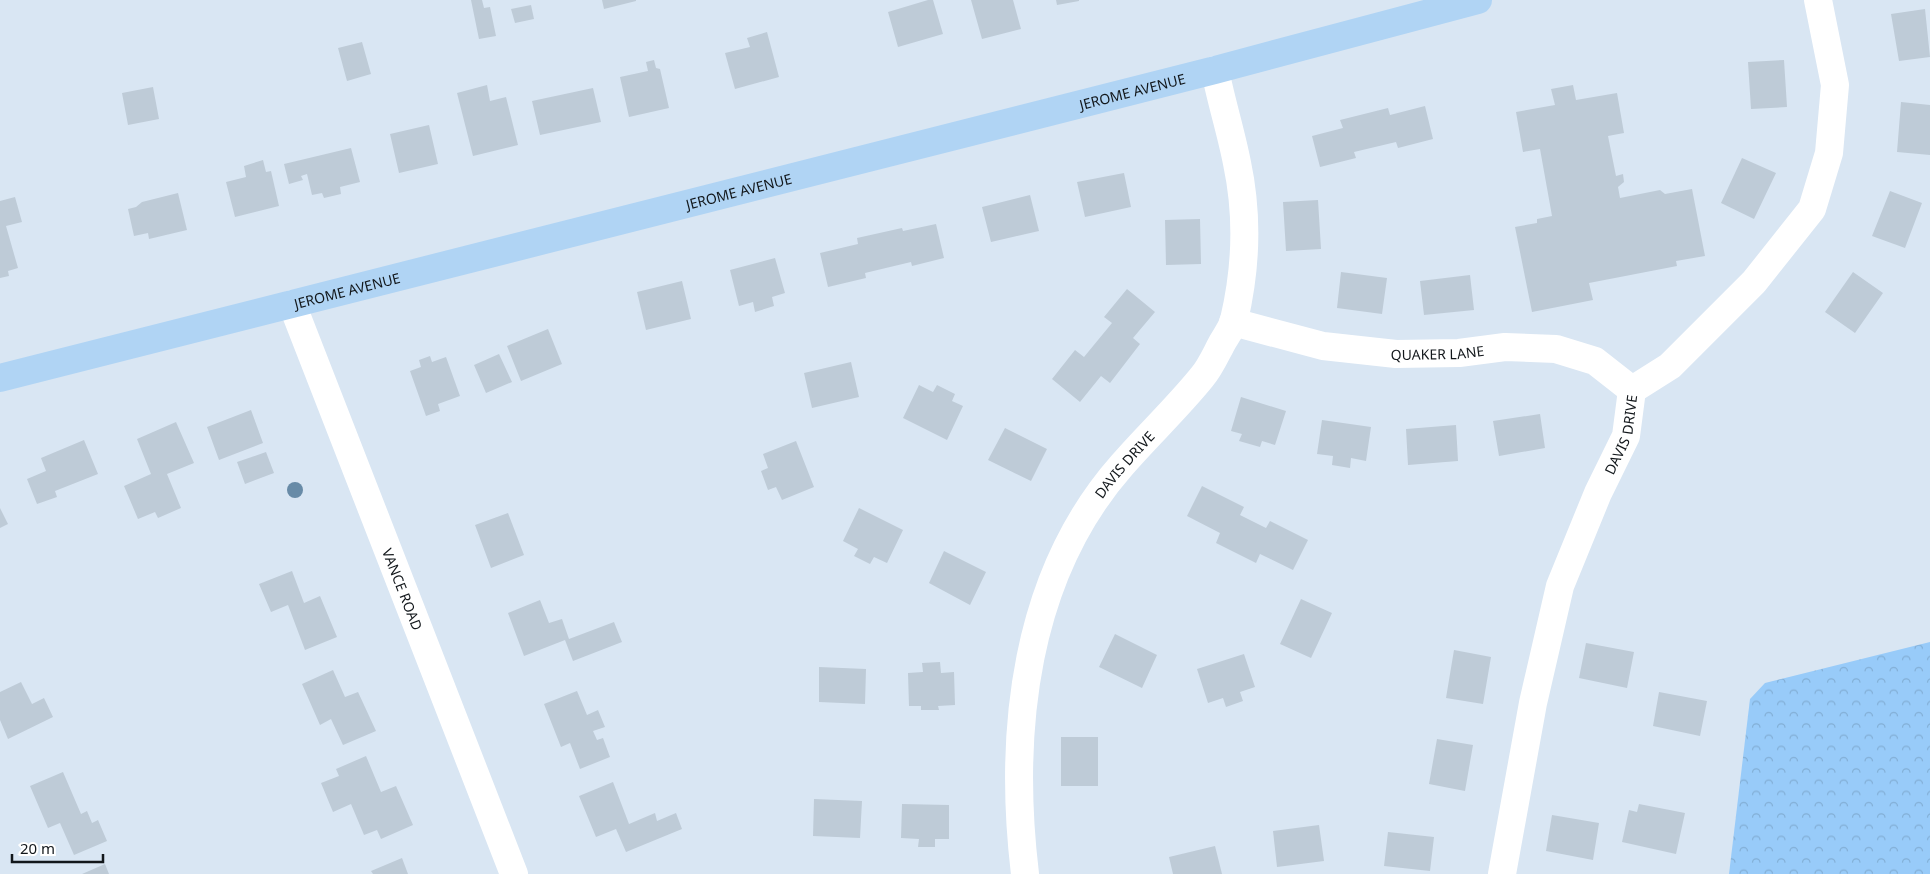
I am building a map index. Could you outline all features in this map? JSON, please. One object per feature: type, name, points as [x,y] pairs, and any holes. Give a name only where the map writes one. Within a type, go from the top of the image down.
[{"type":"main road","name":"JEROME AVENUE","points":[[0,378],[1215,70],[1478,0]]},
{"type":"street","name":"DAVIS DRIVE","points":[[1502,874],[1533,703],[1560,586],[1598,493],[1626,436],[1632,390],[1670,366],[1754,282],[1812,209],[1829,153],[1835,85],[1818,0]]},
{"type":"street","name":"DAVIS DRIVE","points":[[1025,874],[1020,827],[1021,728],[1032,644],[1057,567],[1078,524],[1121,466],[1204,376],[1233,322],[1245,240],[1243,204],[1237,163],[1215,70]]},
{"type":"street","name":"VANCE ROAD","points":[[292,304],[514,874]]},
{"type":"street","name":"QUAKER LANE","points":[[1233,322],[1323,346],[1396,354],[1459,353],[1505,347],[1556,349],[1595,361],[1632,390]]},
{"type":"green space","points":[[1930,642],[1930,874],[1729,874],[1750,699],[1765,683]]},
{"type":"building","points":[[471,0],[482,0],[484,8],[490,7],[496,36],[479,39]]},
{"type":"building","points":[[602,0],[636,0],[636,1],[604,9]]},
{"type":"building","points":[[933,0],[943,34],[898,47],[888,12]]},
{"type":"building","points":[[971,0],[1013,0],[1021,29],[982,39]]},
{"type":"building","points":[[1056,0],[1079,0],[1079,1],[1057,5]]},
{"type":"building","points":[[531,5],[534,19],[515,23],[511,9]]},
{"type":"building","points":[[1925,9],[1930,57],[1899,61],[1891,14]]},
{"type":"building","points":[[767,32],[779,77],[735,89],[725,53],[750,47],[747,38]]},
{"type":"building","points":[[362,42],[371,74],[347,81],[338,48]]},
{"type":"building","points":[[654,60],[656,68],[660,69],[669,108],[629,117],[620,77],[648,71],[646,62]]},
{"type":"building","points":[[1784,60],[1787,107],[1751,109],[1748,62]]},
{"type":"building","points":[[487,85],[490,101],[506,97],[518,145],[473,156],[457,93]]},
{"type":"building","points":[[1573,85],[1576,100],[1617,93],[1624,133],[1608,136],[1616,176],[1623,174],[1624,182],[1618,187],[1620,198],[1660,190],[1665,194],[1692,189],[1705,256],[1676,261],[1677,266],[1589,283],[1593,300],[1532,312],[1515,227],[1537,223],[1537,219],[1552,216],[1540,149],[1523,152],[1516,112],[1555,105],[1551,89]]},
{"type":"building","points":[[153,87],[159,119],[128,125],[122,93]]},
{"type":"building","points":[[593,88],[601,122],[540,135],[532,101]]},
{"type":"building","points":[[1901,102],[1930,105],[1930,155],[1897,152]]},
{"type":"building","points":[[1425,106],[1433,139],[1398,148],[1396,142],[1354,152],[1356,158],[1320,167],[1312,136],[1343,128],[1340,120],[1388,108],[1390,115]]},
{"type":"building","points":[[429,125],[438,164],[399,173],[390,134]]},
{"type":"building","points":[[351,148],[360,182],[340,187],[341,194],[324,198],[322,193],[312,195],[307,174],[301,176],[303,180],[289,184],[284,164]]},
{"type":"building","points":[[1742,158],[1776,173],[1754,219],[1721,203]]},
{"type":"building","points":[[263,160],[266,172],[271,171],[279,206],[235,217],[226,182],[246,177],[244,166]]},
{"type":"building","points":[[1124,173],[1131,207],[1085,217],[1077,182]]},
{"type":"building","points":[[1890,191],[1922,203],[1905,248],[1872,236]]},
{"type":"building","points":[[178,193],[187,230],[149,239],[148,233],[134,236],[128,209],[136,207],[142,202]]},
{"type":"building","points":[[1030,195],[1039,231],[991,242],[982,207]]},
{"type":"building","points":[[15,197],[22,222],[6,226],[18,268],[8,271],[9,276],[0,278],[0,201]]},
{"type":"building","points":[[1318,200],[1321,249],[1286,251],[1283,202]]},
{"type":"building","points":[[1200,219],[1201,264],[1166,265],[1165,220]]},
{"type":"building","points":[[936,224],[944,258],[912,266],[911,262],[865,273],[866,278],[828,287],[820,253],[858,244],[857,238],[902,228],[903,231]]},
{"type":"building","points":[[775,258],[785,293],[772,297],[774,306],[755,312],[753,302],[739,306],[730,270]]},
{"type":"building","points":[[1341,272],[1387,278],[1382,314],[1337,308]]},
{"type":"building","points":[[1853,272],[1883,293],[1855,333],[1825,312]]},
{"type":"building","points":[[1470,275],[1474,310],[1424,315],[1420,281]]},
{"type":"building","points":[[682,281],[691,319],[646,330],[637,292]]},
{"type":"building","points":[[1127,289],[1155,312],[1133,338],[1140,344],[1110,383],[1101,376],[1080,402],[1052,379],[1075,350],[1084,357],[1112,323],[1104,317]]},
{"type":"building","points":[[548,329],[562,364],[521,381],[507,346]]},
{"type":"building","points":[[499,354],[512,382],[486,393],[474,365]]},
{"type":"building","points":[[430,356],[432,362],[446,357],[460,396],[438,404],[440,411],[426,416],[410,371],[421,367],[419,360]]},
{"type":"building","points":[[851,362],[859,397],[812,408],[804,373]]},
{"type":"building","points":[[919,385],[933,392],[937,385],[955,394],[952,401],[963,406],[947,440],[903,418]]},
{"type":"building","points":[[1241,397],[1286,411],[1275,445],[1262,441],[1260,447],[1239,441],[1242,434],[1231,431]]},
{"type":"building","points":[[251,410],[263,443],[219,460],[207,427]]},
{"type":"building","points":[[1540,414],[1545,448],[1499,456],[1493,421]]},
{"type":"building","points":[[1322,420],[1371,427],[1366,461],[1351,458],[1350,468],[1332,465],[1333,456],[1317,454]]},
{"type":"building","points":[[176,422],[194,463],[167,474],[181,508],[158,518],[155,512],[138,519],[124,486],[151,474],[137,439]]},
{"type":"building","points":[[1456,425],[1458,461],[1408,465],[1406,429]]},
{"type":"building","points":[[1005,428],[1047,449],[1031,481],[988,460]]},
{"type":"building","points":[[84,440],[98,474],[55,491],[57,497],[37,504],[27,479],[46,471],[41,458]]},
{"type":"building","points":[[796,441],[814,487],[782,500],[776,487],[768,490],[761,471],[768,468],[763,454]]},
{"type":"building","points":[[266,452],[274,473],[245,484],[237,462]]},
{"type":"building","points":[[1202,486],[1244,507],[1240,515],[1266,528],[1270,521],[1308,540],[1293,570],[1260,554],[1256,563],[1216,543],[1220,533],[1187,516]]},
{"type":"building","points":[[0,508],[8,524],[0,528]]},
{"type":"building","points":[[859,508],[903,530],[887,563],[874,557],[870,564],[854,556],[858,549],[843,541]]},
{"type":"building","points":[[508,513],[524,555],[491,568],[475,525]]},
{"type":"building","points":[[944,551],[986,572],[970,605],[929,583]]},
{"type":"building","points":[[292,571],[304,603],[320,596],[337,637],[305,650],[288,605],[271,612],[259,584]]},
{"type":"building","points":[[1301,599],[1332,613],[1311,658],[1280,644]]},
{"type":"building","points":[[540,600],[549,623],[562,619],[569,639],[614,622],[622,642],[573,661],[565,640],[524,656],[508,613]]},
{"type":"building","points":[[1115,634],[1157,655],[1142,688],[1099,667]]},
{"type":"building","points":[[1586,643],[1634,652],[1627,688],[1579,678]]},
{"type":"building","points":[[1454,650],[1491,657],[1483,704],[1446,698]]},
{"type":"building","points":[[1244,654],[1255,687],[1240,692],[1243,701],[1226,707],[1223,698],[1208,703],[1197,669]]},
{"type":"building","points":[[940,662],[941,673],[954,672],[955,705],[938,706],[939,710],[921,710],[921,706],[909,706],[908,673],[923,672],[922,663]]},
{"type":"building","points":[[819,667],[866,669],[865,704],[819,702]]},
{"type":"building","points":[[333,670],[345,697],[358,692],[376,731],[343,745],[331,719],[320,725],[302,684]]},
{"type":"building","points":[[21,682],[32,704],[44,698],[53,717],[8,739],[0,720],[0,692]]},
{"type":"building","points":[[577,691],[587,715],[598,710],[605,727],[593,731],[597,740],[603,738],[610,757],[580,769],[570,743],[561,747],[544,704]]},
{"type":"building","points":[[1659,692],[1707,701],[1700,736],[1653,726]]},
{"type":"building","points":[[1061,737],[1098,737],[1098,786],[1061,786]]},
{"type":"building","points":[[1437,739],[1473,745],[1465,791],[1429,784]]},
{"type":"building","points":[[366,756],[381,792],[396,786],[413,825],[381,839],[377,830],[364,835],[351,804],[333,812],[321,783],[339,776],[336,769]]},
{"type":"building","points":[[63,772],[81,814],[87,811],[92,823],[98,820],[107,841],[74,855],[60,823],[48,828],[30,786]]},
{"type":"building","points":[[613,782],[629,824],[655,813],[657,821],[676,813],[682,829],[626,852],[616,829],[596,837],[579,796]]},
{"type":"building","points":[[814,799],[862,801],[860,838],[813,836]]},
{"type":"building","points":[[902,804],[949,805],[949,839],[935,839],[935,847],[918,847],[919,839],[901,838]]},
{"type":"building","points":[[1639,804],[1685,813],[1676,854],[1622,842],[1629,810],[1637,812]]},
{"type":"building","points":[[1552,815],[1599,823],[1593,860],[1546,851]]},
{"type":"building","points":[[1319,825],[1324,861],[1277,867],[1273,831]]},
{"type":"building","points":[[1388,832],[1434,837],[1430,871],[1384,866]]},
{"type":"building","points":[[1215,846],[1222,874],[1173,874],[1169,857]]},
{"type":"building","points":[[402,858],[408,874],[373,874],[371,871]]},
{"type":"building","points":[[105,864],[109,874],[82,874]]}]
